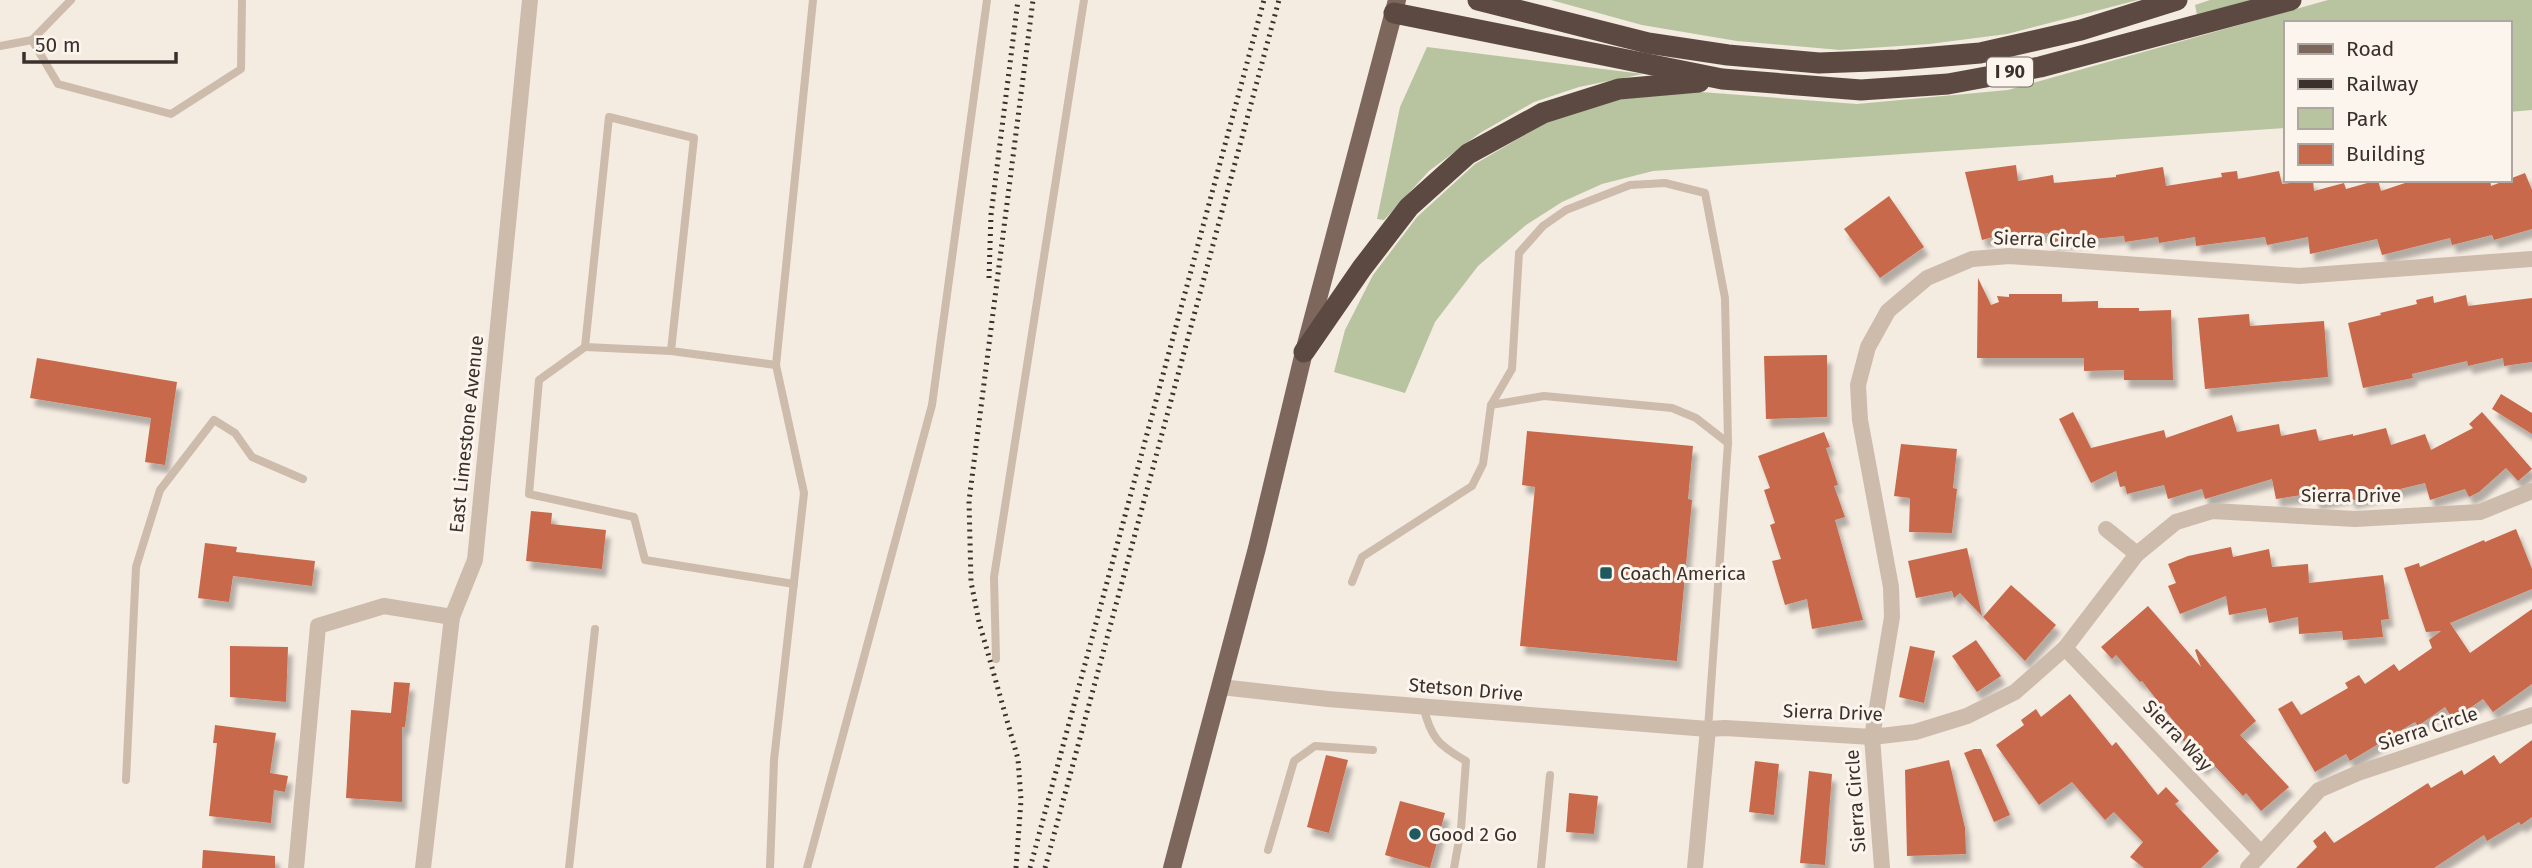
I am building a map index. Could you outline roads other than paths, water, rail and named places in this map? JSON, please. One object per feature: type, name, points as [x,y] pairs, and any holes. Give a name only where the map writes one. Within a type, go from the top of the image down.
[{"type":"highway","points":[[1478,0],[1648,43],[1728,55],[1819,62],[1898,60],[1980,53],[2081,30],[2177,0]]},
{"type":"highway","name":"I 90","points":[[1396,6],[1722,79],[1861,90],[1948,84],[2040,67],[2291,0]]},
{"type":"highway","name":"I 90","points":[[1304,352],[1362,268],[1409,208],[1468,154],[1543,113],[1619,89],[1722,79]]},
{"type":"main road","points":[[1172,868],[1396,6]]},
{"type":"street","name":"East Limestone Avenue","points":[[422,868],[452,617],[475,560],[530,0]]},
{"type":"street","name":"Sierra Circle","points":[[1882,868],[1872,737],[1892,617],[1891,587],[1860,420],[1858,385],[1868,347],[1888,311],[1927,278],[1972,259],[2009,256],[2299,276],[2532,259]]},
{"type":"street","name":"Sierra Drive","points":[[1708,729],[1872,737],[1915,732],[1967,716],[2015,692],[2064,648],[2137,554],[2176,522],[2212,512],[2355,519],[2480,512],[2532,491]]},
{"type":"street","points":[[2106,529],[2137,554]]},
{"type":"street","points":[[296,868],[318,626],[384,606],[452,617]]},
{"type":"street","name":"Sierra Way","points":[[2064,648],[2260,852]]},
{"type":"street","name":"Stetson Drive","points":[[1221,687],[1708,729]]},
{"type":"street","name":"Sierra Circle","points":[[2248,868],[2319,790],[2358,773],[2532,715]]},
{"type":"street","points":[[1695,868],[1708,729]]},
{"type":"lane","points":[[0,46],[32,40],[71,0]]},
{"type":"lane","points":[[32,40],[58,84],[171,114],[241,69],[242,0]]},
{"type":"lane","points":[[770,868],[774,760],[804,493],[776,365],[813,0]]},
{"type":"lane","points":[[807,868],[932,405],[987,0]]},
{"type":"lane","points":[[996,659],[994,577],[1084,0]]},
{"type":"lane","points":[[585,347],[609,117],[694,138],[670,351]]},
{"type":"lane","points":[[1352,582],[1362,557],[1472,486],[1483,464],[1491,405],[1512,369],[1519,253],[1543,226],[1566,210],[1630,185],[1665,183],[1705,193],[1725,298],[1728,443],[1708,729]]},
{"type":"lane","points":[[776,365],[670,351],[585,347],[539,380],[529,494],[634,517],[645,559],[794,584]]},
{"type":"lane","points":[[1491,405],[1544,396],[1672,408],[1696,418],[1728,443]]},
{"type":"lane","points":[[126,780],[136,567],[160,490],[214,420],[235,433],[252,457],[303,479]]},
{"type":"lane","points":[[569,868],[595,629]]},
{"type":"lane","points":[[1423,706],[1429,730],[1446,750],[1466,761],[1461,829],[1454,868]]},
{"type":"lane","points":[[1268,850],[1294,761],[1315,746],[1373,750]]},
{"type":"lane","points":[[1541,868],[1550,775]]},
{"type":"railway","points":[[989,278],[991,215],[1018,0]]},
{"type":"railway","points":[[1016,868],[1021,800],[1018,759],[979,622],[971,582],[969,501],[1033,0]]},
{"type":"railway","points":[[1030,868],[1264,0]]},
{"type":"railway","points":[[1045,868],[1279,0]]},
{"type":"place","name":"Coach America","points":[[1606,573]]},
{"type":"place","name":"Good 2 Go","points":[[1415,834]]}]
